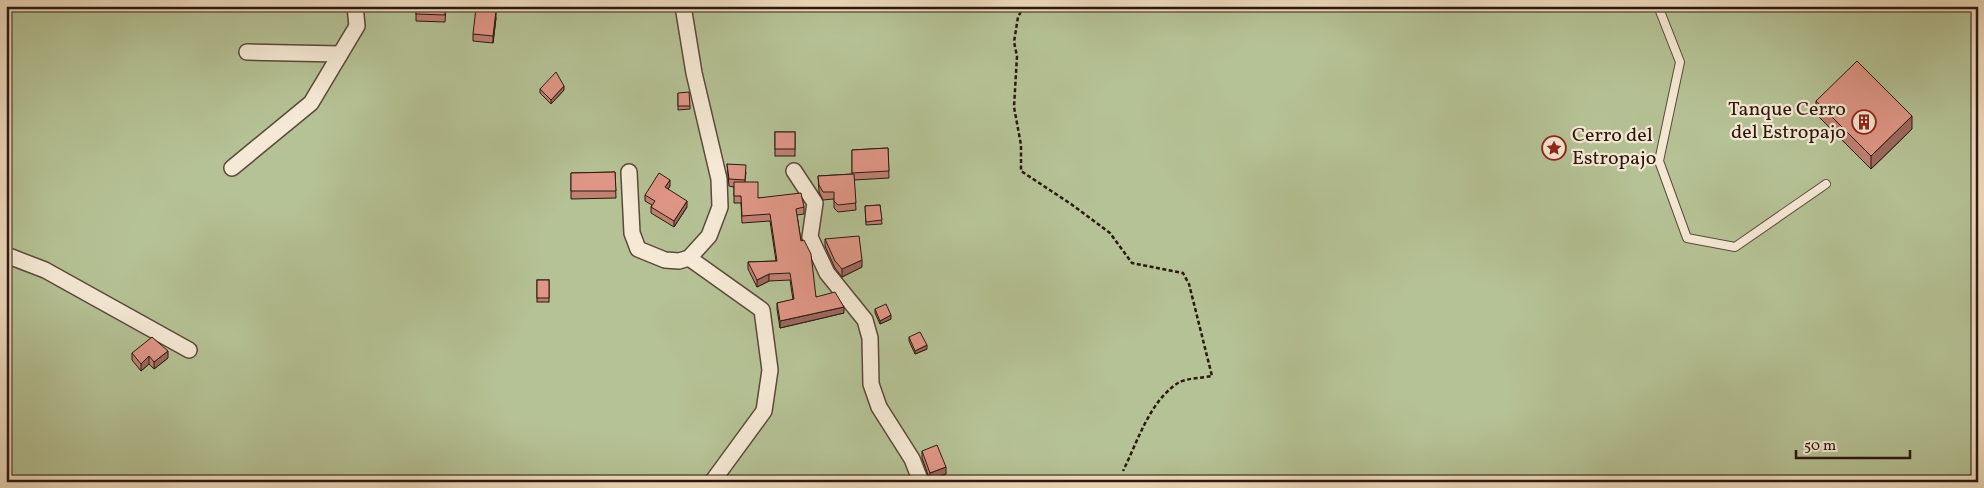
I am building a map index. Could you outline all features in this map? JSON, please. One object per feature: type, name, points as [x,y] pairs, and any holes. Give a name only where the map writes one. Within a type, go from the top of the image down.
[{"type":"street","points":[[232,168],[310,103],[357,26],[355,6]]},
{"type":"street","points":[[629,172],[632,233],[638,249],[665,260],[689,258],[710,236],[720,207],[718,179],[694,73],[683,6]]},
{"type":"street","points":[[247,52],[340,54]]},
{"type":"street","points":[[794,171],[816,203],[810,237],[827,273],[865,320],[870,338],[871,384],[879,407],[912,459],[921,482]]},
{"type":"street","points":[[6,255],[45,270],[189,350]]},
{"type":"street","points":[[689,258],[762,310],[770,370],[764,411],[712,482]]},
{"type":"lane","points":[[1658,6],[1680,62],[1659,161],[1687,238],[1735,247],[1826,184]]},
{"type":"path","points":[[1024,6],[1018,17],[1014,42],[1017,56],[1014,107],[1021,145],[1021,171],[1104,228],[1132,263],[1183,273],[1189,284],[1212,376],[1180,382],[1161,398],[1145,424],[1123,471]]},
{"type":"green space","points":[[6,6],[1978,6],[1978,482],[6,482]]},
{"type":"building","points":[[416,6],[445,6],[445,15],[416,14]]},
{"type":"building","points":[[476,8],[496,11],[493,36],[473,34]]},
{"type":"building","name":"Tanque Cerro del Estropajo","points":[[1857,61],[1912,116],[1871,156],[1816,101]]},
{"type":"building","points":[[556,72],[564,86],[551,100],[540,89]]},
{"type":"building","points":[[689,92],[690,106],[678,106],[678,93]]},
{"type":"building","points":[[775,132],[795,132],[795,149],[775,149]]},
{"type":"building","points":[[888,148],[889,171],[852,173],[852,150]]},
{"type":"building","points":[[727,164],[746,165],[745,180],[729,179]]},
{"type":"building","points":[[615,172],[616,191],[571,191],[571,173]]},
{"type":"building","points":[[659,173],[670,180],[665,187],[687,201],[674,221],[651,207],[655,201],[645,195]]},
{"type":"building","points":[[854,174],[856,203],[838,205],[834,201],[834,192],[823,192],[819,185],[818,176]]},
{"type":"building","points":[[734,182],[758,182],[758,198],[801,193],[804,207],[796,209],[801,241],[804,240],[811,254],[816,297],[835,292],[844,307],[780,321],[777,303],[794,299],[790,273],[769,274],[757,280],[748,262],[777,261],[770,214],[742,216],[741,196],[734,196]]},
{"type":"building","points":[[880,205],[882,220],[866,222],[865,206]]},
{"type":"building","points":[[859,236],[862,260],[842,269],[835,261],[825,239]]},
{"type":"building","points":[[537,280],[549,280],[549,298],[537,298]]},
{"type":"building","points":[[886,304],[891,315],[880,321],[875,309]]},
{"type":"building","points":[[920,332],[927,345],[915,351],[909,337]]},
{"type":"building","points":[[152,337],[168,351],[154,362],[149,356],[141,364],[132,353]]},
{"type":"building","points":[[937,445],[946,467],[930,473],[922,451]]},
{"type":"place","name":"Tanque Cerro del Estropajo","points":[[1864,122]]},
{"type":"place","name":"Cerro del Estropajo","points":[[1554,148]]}]
